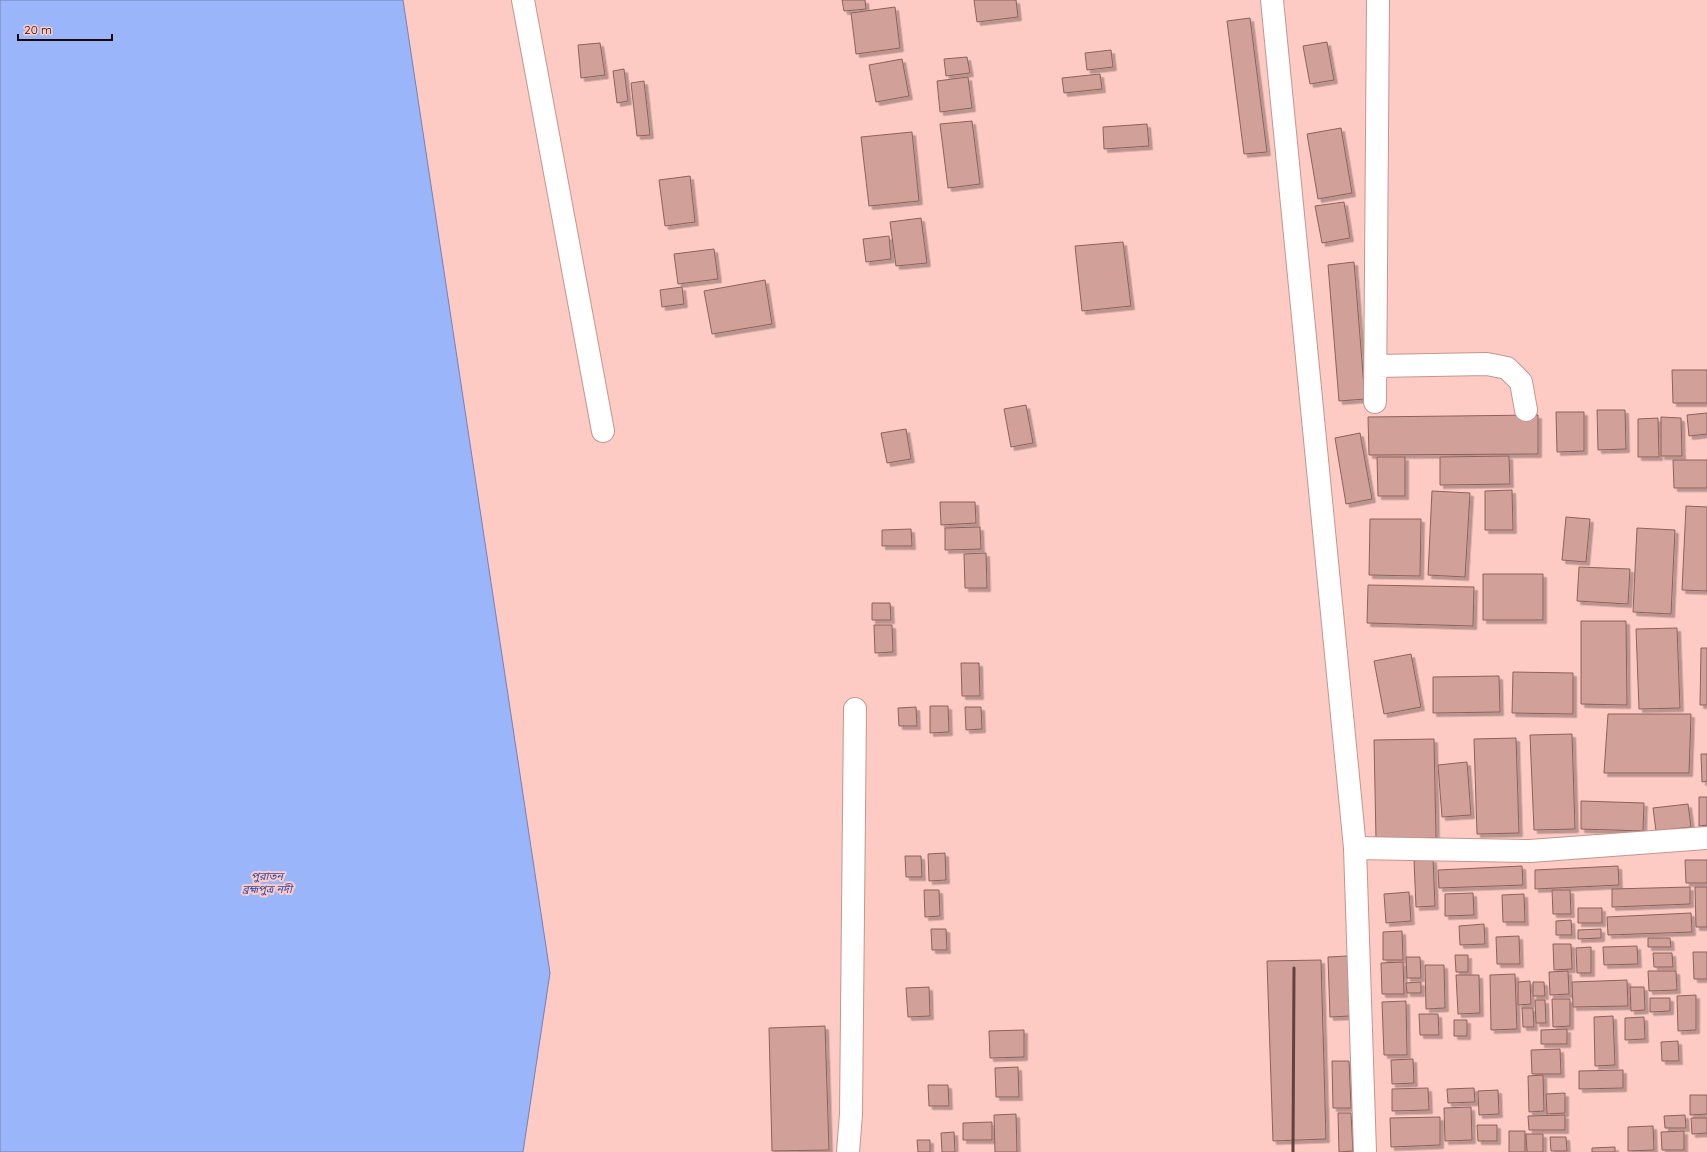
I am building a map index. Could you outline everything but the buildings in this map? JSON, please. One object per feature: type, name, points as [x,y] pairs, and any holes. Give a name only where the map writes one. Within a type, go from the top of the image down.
[{"type":"street","points":[[523,0],[603,431]]},
{"type":"street","points":[[1272,0],[1355,848],[1365,1152]]},
{"type":"street","points":[[1375,402],[1378,0]]},
{"type":"street","points":[[1376,366],[1487,364],[1508,368],[1521,382],[1526,410]]},
{"type":"street","points":[[848,1152],[851,1114],[855,709]]},
{"type":"street","points":[[1355,848],[1530,851],[1707,838]]},
{"type":"water","name":"পুরাতন ব্রহ্মপুত্র নদী","points":[[0,0],[403,0],[550,973],[523,1152],[0,1152]]},
{"type":"railway","points":[[1293,1152],[1294,968]]}]
